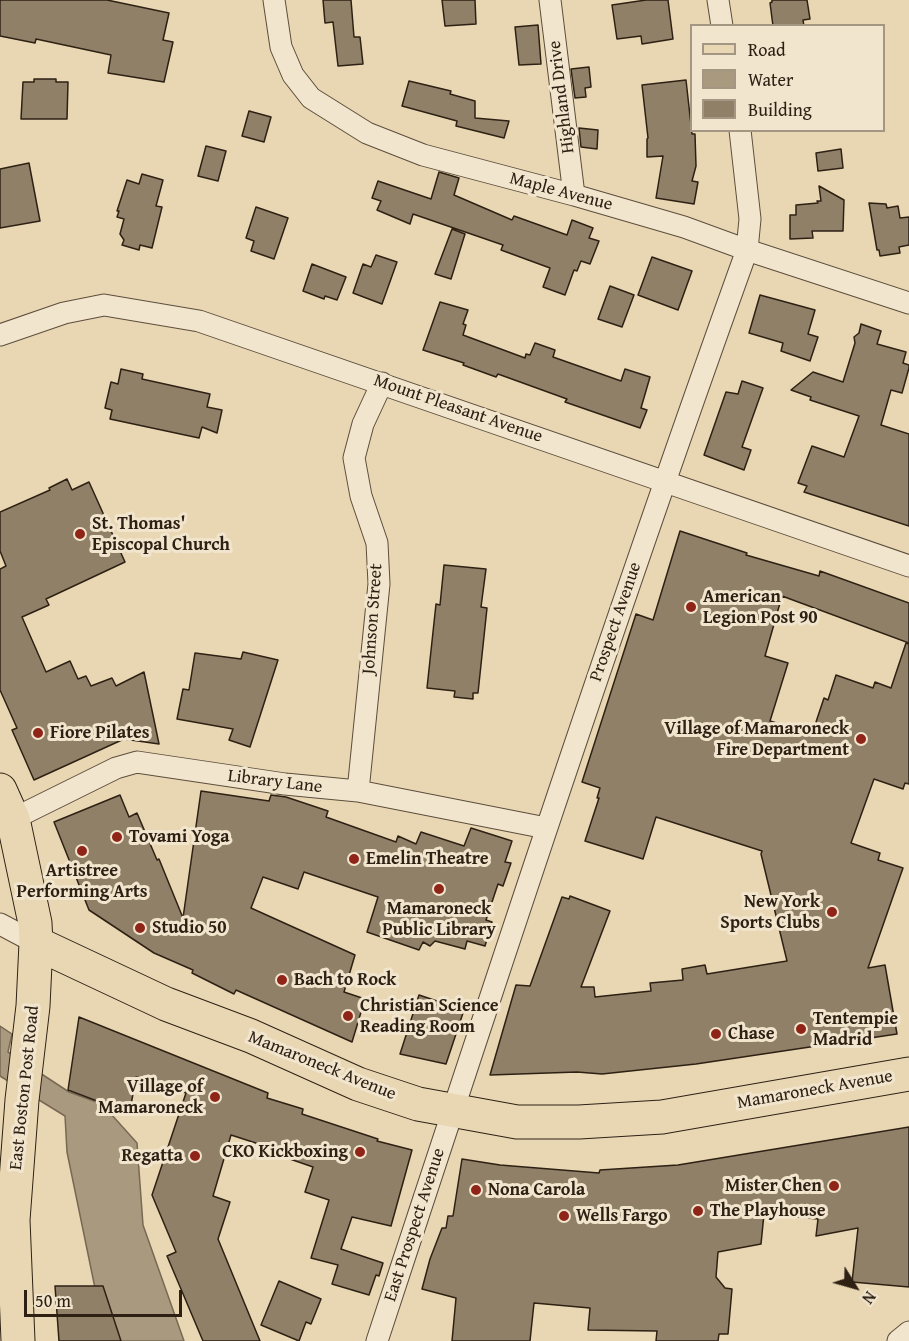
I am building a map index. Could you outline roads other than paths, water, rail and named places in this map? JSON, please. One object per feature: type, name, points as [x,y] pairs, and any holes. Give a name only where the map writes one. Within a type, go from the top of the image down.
[{"type":"main road","name":"East Boston Post Road","points":[[0,790],[14,819],[35,923],[36,943],[30,1041],[22,1100],[13,1220],[18,1341]]},
{"type":"main road","points":[[0,857],[14,819]]},
{"type":"main road","name":"Mamaroneck Avenue","points":[[36,943],[166,1004],[251,1036],[358,1084],[418,1104],[518,1122],[579,1122],[662,1117],[909,1074]]},
{"type":"street","name":"Highland Drive","points":[[550,0],[574,195]]},
{"type":"street","points":[[718,0],[722,24]]},
{"type":"street","name":"Maple Avenue","points":[[275,6],[281,47],[293,75],[311,98],[367,133],[423,155],[684,226],[747,250],[909,303]]},
{"type":"street","name":"Prospect Avenue","points":[[453,1109],[664,480],[747,250],[750,219],[740,132]]},
{"type":"street","name":"Mount Pleasant Avenue","points":[[0,335],[64,313],[104,305],[199,321],[909,566]]},
{"type":"street","name":"Johnson Street","points":[[358,791],[378,584],[377,543],[361,496],[354,458],[363,424],[382,383]]},
{"type":"street","name":"Library Lane","points":[[14,819],[116,768],[137,762],[273,782],[358,791],[546,828]]},
{"type":"street","points":[[0,924],[36,943]]},
{"type":"street","points":[[0,934],[36,943]]},
{"type":"street","name":"East Prospect Avenue","points":[[377,1341],[453,1109]]},
{"type":"street","points":[[898,1341],[909,1332]]},
{"type":"water","points":[[0,1026],[12,1034],[8,1052],[69,1092],[102,1104],[137,1143],[143,1225],[184,1341],[113,1341],[95,1288],[67,1152],[65,1116],[0,1076]]},
{"type":"place","name":"St. Thomas' Episcopal Church","points":[[80,534]]},
{"type":"place","name":"American Legion Post 90","points":[[691,607]]},
{"type":"place","name":"Fiore Pilates","points":[[38,733]]},
{"type":"place","name":"Village of Mamaroneck Fire Department","points":[[861,739]]},
{"type":"place","name":"Tovami Yoga","points":[[117,837]]},
{"type":"place","name":"Artistree Performing Arts","points":[[82,851]]},
{"type":"place","name":"Emelin Theatre","points":[[354,859]]},
{"type":"place","name":"Mamaroneck Public Library","points":[[439,889]]},
{"type":"place","name":"New York Sports Clubs","points":[[832,912]]},
{"type":"place","name":"Studio 50","points":[[140,928]]},
{"type":"place","name":"Bach to Rock","points":[[282,980]]},
{"type":"place","name":"Christian Science Reading Room","points":[[348,1016]]},
{"type":"place","name":"Tentempie Madrid","points":[[801,1029]]},
{"type":"place","name":"Chase","points":[[716,1034]]},
{"type":"place","name":"Village of Mamaroneck","points":[[215,1097]]},
{"type":"place","name":"CKO Kickboxing","points":[[360,1152]]},
{"type":"place","name":"Regatta","points":[[195,1156]]},
{"type":"place","name":"Mister Chen","points":[[834,1186]]},
{"type":"place","name":"Nona Carola","points":[[476,1190]]},
{"type":"place","name":"The Playhouse","points":[[698,1211]]},
{"type":"place","name":"Wells Fargo","points":[[564,1216]]}]
